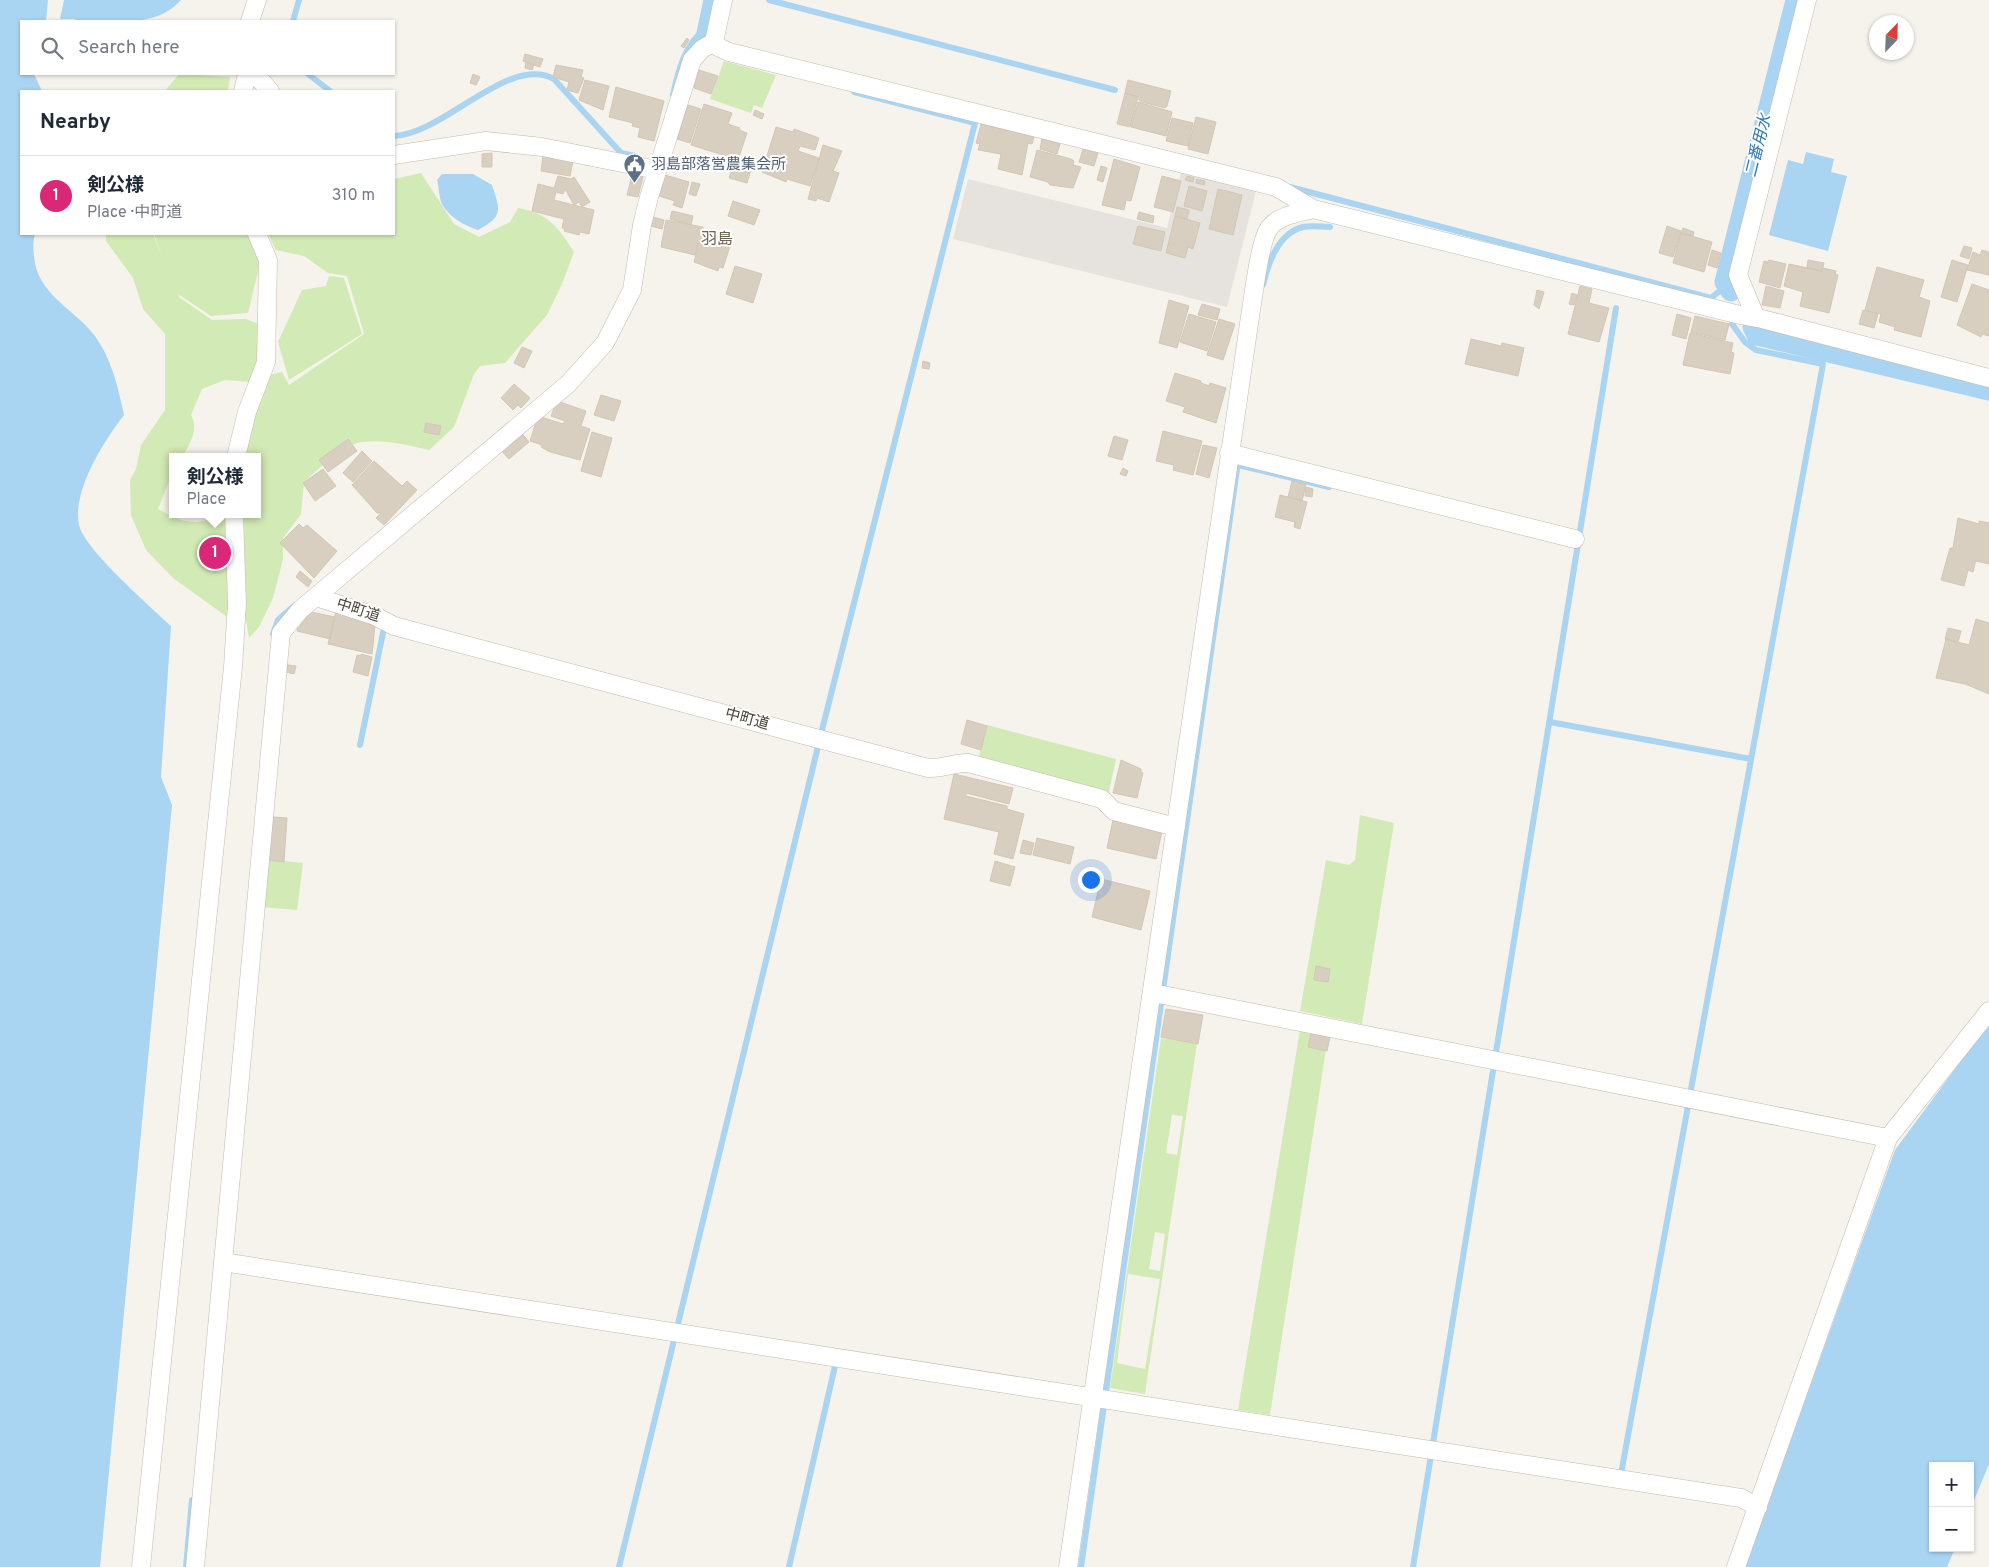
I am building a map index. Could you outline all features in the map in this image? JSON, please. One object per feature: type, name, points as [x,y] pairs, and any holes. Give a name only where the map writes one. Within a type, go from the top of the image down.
[{"type":"street","points":[[250,20],[257,0]]},
{"type":"street","points":[[195,1567],[281,632],[300,610],[568,384],[605,343],[632,290],[642,225],[654,169],[692,60],[702,49],[714,42],[723,0]]},
{"type":"street","points":[[1756,318],[1738,275],[1807,0]]},
{"type":"street","points":[[714,42],[718,47],[728,52],[1276,188],[1313,209],[1756,318],[1989,378]]},
{"type":"street","points":[[243,90],[247,75]]},
{"type":"street","points":[[256,75],[269,90]]},
{"type":"street","points":[[395,155],[486,141],[542,148],[654,169]]},
{"type":"street","points":[[1068,1567],[1101,1398],[1160,994],[1176,827],[1228,453],[1260,258],[1269,227],[1284,217],[1313,209]]},
{"type":"street","points":[[237,453],[247,412],[266,362],[268,260],[258,235]]},
{"type":"street","points":[[1228,453],[1575,539]]},
{"type":"street","points":[[142,1567],[231,686],[238,603],[234,518]]},
{"type":"street","name":"中町道","points":[[316,597],[386,620],[394,626],[819,740],[928,768],[968,763],[1102,799],[1114,811],[1176,827]]},
{"type":"street","points":[[1160,994],[1689,1097],[1888,1138]]},
{"type":"street","points":[[1736,1567],[1888,1138],[1989,1011]]},
{"type":"street","points":[[223,1262],[675,1334],[1101,1398],[1741,1498],[1758,1507]]},
{"type":"shaded area","points":[[1181,172],[1256,191],[1227,307],[953,239],[968,179],[1167,228]]},
{"type":"green space","points":[[724,61],[776,75],[762,108],[754,105],[751,113],[710,99]]},
{"type":"green space","points":[[178,75],[230,77],[228,90],[166,90]]},
{"type":"green space","points":[[421,173],[454,224],[479,237],[510,222],[518,208],[537,213],[557,228],[574,252],[562,284],[547,315],[505,363],[480,366],[474,374],[454,427],[429,450],[404,444],[362,442],[348,447],[332,458],[304,482],[301,514],[283,538],[283,559],[273,598],[259,627],[249,638],[243,603],[239,518],[261,518],[261,453],[245,453],[265,376],[282,372],[289,385],[364,334],[347,276],[328,273],[304,256],[276,250],[268,235],[395,235],[395,179]]},
{"type":"green space","points":[[106,235],[153,235],[162,256],[154,235],[249,235],[260,264],[248,313],[211,316],[178,294],[180,298],[212,320],[246,319],[261,325],[262,362],[252,382],[225,380],[202,389],[191,415],[194,431],[188,447],[184,453],[169,453],[169,482],[158,509],[169,514],[169,518],[177,518],[189,522],[213,518],[229,518],[230,619],[173,578],[146,550],[131,515],[130,480],[136,469],[141,445],[165,410],[165,334],[143,309],[133,278],[106,241]]},
{"type":"green space","points":[[329,276],[344,278],[362,334],[289,380],[278,342],[302,290],[326,286]]},
{"type":"green space","points":[[987,725],[1116,759],[1108,796],[978,760]]},
{"type":"green space","points":[[1360,815],[1394,823],[1362,1024],[1300,1011],[1326,860],[1349,865],[1355,860]]},
{"type":"green space","points":[[265,859],[303,863],[297,910],[261,907]]},
{"type":"green space","points":[[1300,1030],[1328,1036],[1270,1415],[1238,1410]]},
{"type":"green space","points":[[1161,1038],[1197,1043],[1145,1394],[1110,1388]],"holes":[[[1172,1115],[1183,1116],[1177,1155],[1166,1153]],[[1155,1232],[1165,1234],[1160,1271],[1149,1269]],[[1128,1274],[1160,1279],[1145,1369],[1117,1363]]]},
{"type":"water","points":[[0,0],[48,0],[46,20],[20,20],[20,75],[34,75],[42,90],[20,90],[20,235],[35,235],[34,256],[42,281],[49,291],[95,336],[114,374],[124,415],[91,467],[80,497],[79,525],[93,548],[105,562],[171,626],[161,777],[172,805],[100,1567],[0,1567]]},
{"type":"water","points":[[64,0],[181,0],[159,16],[145,19],[60,19]]},
{"type":"water","points":[[1806,152],[1834,159],[1831,172],[1847,176],[1828,251],[1769,235],[1788,160],[1803,164]]},
{"type":"water","points":[[442,174],[473,174],[492,185],[498,212],[492,221],[478,230],[453,217],[442,204],[437,180]]},
{"type":"water","points":[[1989,1023],[1989,1464],[1974,1500],[1974,1462],[1929,1462],[1929,1552],[1953,1552],[1947,1567],[1745,1567],[1895,1150]]},
{"type":"building","points":[[687,38],[689,40],[684,48],[681,46]]},
{"type":"building","points":[[525,54],[543,59],[540,67],[523,61]]},
{"type":"building","points":[[526,62],[534,65],[532,70],[525,68]]},
{"type":"building","points":[[556,65],[583,70],[581,77],[584,78],[578,93],[567,90],[569,82],[553,77]]},
{"type":"building","points":[[699,70],[718,76],[711,94],[694,88]]},
{"type":"building","points":[[473,74],[480,77],[476,85],[470,83]]},
{"type":"building","points":[[585,80],[609,86],[603,110],[579,100]]},
{"type":"building","points":[[1128,80],[1171,91],[1167,106],[1165,108],[1142,102],[1139,100],[1139,97],[1125,93]]},
{"type":"building","points":[[616,87],[664,101],[654,141],[638,137],[640,128],[632,126],[633,123],[609,117]]},
{"type":"building","points":[[1125,93],[1138,97],[1130,127],[1117,124]]},
{"type":"building","points":[[1138,102],[1172,112],[1166,136],[1131,127]]},
{"type":"building","points":[[704,104],[732,113],[728,124],[740,128],[739,130],[747,133],[736,166],[721,161],[723,155],[691,145]]},
{"type":"building","points":[[688,105],[701,109],[690,143],[677,139]]},
{"type":"building","points":[[755,110],[764,114],[762,119],[753,115]]},
{"type":"building","points":[[1196,117],[1216,122],[1208,154],[1188,149]]},
{"type":"building","points":[[1172,118],[1193,123],[1188,146],[1166,141]]},
{"type":"building","points":[[981,124],[1034,137],[1032,144],[1028,143],[1022,175],[998,169],[1001,154],[978,150],[980,144],[976,143]]},
{"type":"building","points":[[776,127],[793,132],[794,129],[819,138],[815,150],[800,146],[798,151],[819,158],[810,186],[787,179],[786,182],[762,172]]},
{"type":"building","points":[[1042,139],[1060,144],[1057,154],[1040,149]]},
{"type":"building","points":[[823,145],[842,151],[833,171],[839,173],[829,202],[817,198],[816,201],[808,199]]},
{"type":"building","points":[[1083,149],[1098,153],[1094,166],[1079,162]]},
{"type":"building","points":[[1037,150],[1071,159],[1074,161],[1073,165],[1081,167],[1073,188],[1050,185],[1048,182],[1030,177]]},
{"type":"building","points":[[492,153],[492,167],[482,167],[482,154]]},
{"type":"building","points":[[543,156],[573,161],[570,176],[541,171]]},
{"type":"building","points":[[1114,159],[1140,167],[1131,201],[1126,200],[1124,210],[1102,205]]},
{"type":"building","points":[[740,161],[753,165],[750,173],[738,168]]},
{"type":"building","points":[[1101,166],[1107,168],[1103,182],[1097,180]]},
{"type":"building","points":[[733,167],[750,173],[747,183],[729,178]]},
{"type":"building","name":"羽島部落営農集会所","points":[[633,171],[644,173],[638,197],[627,195]]},
{"type":"building","points":[[665,175],[689,182],[682,208],[673,205],[675,201],[659,196]]},
{"type":"building","points":[[558,176],[571,179],[574,177],[590,202],[582,207],[594,210],[589,234],[580,232],[579,235],[564,231],[565,229],[562,228],[564,219],[532,211],[538,184],[554,188]],"holes":[[[565,189],[574,205],[554,200],[556,192],[563,194]],[[579,202],[582,207],[574,205]]]},
{"type":"building","points":[[1162,176],[1181,181],[1173,212],[1154,207]]},
{"type":"building","points":[[1187,176],[1194,178],[1193,182],[1185,180]]},
{"type":"building","points":[[1197,179],[1205,181],[1204,185],[1196,183]]},
{"type":"building","points":[[692,182],[700,184],[696,196],[689,194]]},
{"type":"building","points":[[1189,186],[1207,191],[1202,211],[1184,206]]},
{"type":"building","points":[[1218,189],[1242,195],[1233,235],[1209,229]]},
{"type":"building","points":[[733,201],[760,210],[754,225],[728,216]]},
{"type":"building","points":[[1177,207],[1189,210],[1187,219],[1175,216]]},
{"type":"building","points":[[672,211],[693,216],[691,225],[670,219]]},
{"type":"building","points":[[1139,212],[1154,216],[1153,223],[1137,219]]},
{"type":"building","points":[[1175,216],[1200,223],[1193,249],[1188,247],[1185,258],[1166,253]]},
{"type":"building","points":[[653,217],[664,220],[662,229],[651,226]]},
{"type":"building","points":[[666,220],[703,227],[702,244],[698,243],[695,255],[661,247]]},
{"type":"building","points":[[1138,226],[1165,232],[1161,251],[1133,244]]},
{"type":"building","points":[[1667,226],[1681,231],[1673,257],[1659,253]]},
{"type":"building","points":[[1683,228],[1694,232],[1693,236],[1681,233]]},
{"type":"building","points":[[1681,233],[1712,242],[1704,272],[1673,263]]},
{"type":"building","points":[[711,235],[732,240],[723,268],[719,267],[718,271],[694,262],[699,243],[708,245]]},
{"type":"building","points":[[1964,246],[1972,248],[1969,259],[1960,256]]},
{"type":"building","points":[[1712,250],[1721,253],[1717,268],[1708,265]]},
{"type":"building","points":[[1982,250],[1989,252],[1989,275],[1967,270],[1973,252],[1980,255]]},
{"type":"building","points":[[1769,260],[1786,264],[1780,288],[1759,282],[1764,261],[1768,262]]},
{"type":"building","points":[[1808,260],[1824,263],[1822,271],[1807,268]]},
{"type":"building","points":[[1952,260],[1968,265],[1957,302],[1941,297]]},
{"type":"building","points":[[1789,264],[1822,271],[1823,268],[1836,271],[1835,274],[1838,275],[1829,313],[1800,306],[1803,292],[1784,286]]},
{"type":"building","points":[[735,266],[762,274],[753,303],[726,294]]},
{"type":"building","points":[[1877,267],[1924,280],[1919,297],[1930,301],[1921,337],[1894,330],[1895,327],[1879,322],[1881,314],[1865,310]]},
{"type":"building","points":[[1972,284],[1989,290],[1989,336],[1982,334],[1981,337],[1957,325]]},
{"type":"building","points":[[1580,286],[1592,289],[1589,303],[1609,308],[1599,342],[1568,334]]},
{"type":"building","points":[[1766,286],[1784,291],[1780,308],[1762,305]]},
{"type":"building","points":[[1537,290],[1544,292],[1539,309],[1534,305]]},
{"type":"building","points":[[1572,293],[1577,295],[1574,305],[1569,304]]},
{"type":"building","points":[[1169,300],[1189,306],[1177,348],[1159,343]]},
{"type":"building","points":[[1202,304],[1220,309],[1217,320],[1198,315]]},
{"type":"building","points":[[1863,310],[1878,314],[1874,328],[1859,324]]},
{"type":"building","points":[[1189,314],[1216,322],[1207,351],[1180,342]]},
{"type":"building","points":[[1677,314],[1691,318],[1686,339],[1672,335]]},
{"type":"building","points":[[1695,316],[1729,324],[1725,340],[1691,332]]},
{"type":"building","points":[[1219,319],[1235,324],[1223,360],[1207,355]]},
{"type":"building","points":[[1690,333],[1733,343],[1731,352],[1734,353],[1730,374],[1683,365]]},
{"type":"building","points":[[1471,339],[1501,346],[1502,343],[1524,348],[1518,376],[1465,364]]},
{"type":"building","points":[[522,347],[532,351],[524,368],[514,363]]},
{"type":"building","points":[[923,361],[930,363],[929,369],[922,368]]},
{"type":"building","points":[[1175,373],[1201,381],[1201,383],[1209,386],[1210,383],[1226,388],[1216,423],[1183,412],[1185,407],[1166,401]]},
{"type":"building","points":[[514,384],[530,398],[521,408],[518,405],[513,410],[501,398]]},
{"type":"building","points":[[601,395],[621,401],[614,421],[594,415]]},
{"type":"building","points":[[557,401],[586,411],[581,426],[590,429],[580,460],[550,452],[541,447],[542,445],[530,441],[538,416],[563,424],[565,421],[551,416]]},
{"type":"building","points":[[426,423],[441,426],[439,435],[424,432]]},
{"type":"building","points":[[520,431],[529,442],[509,459],[500,449]]},
{"type":"building","points":[[1163,431],[1202,441],[1193,475],[1173,470],[1174,465],[1156,461]]},
{"type":"building","points":[[592,432],[612,438],[601,477],[581,471]]},
{"type":"building","points":[[1114,436],[1128,440],[1122,460],[1108,456]]},
{"type":"building","points":[[348,439],[357,451],[328,472],[319,460]]},
{"type":"building","points":[[1203,445],[1217,448],[1209,478],[1196,474]]},
{"type":"building","points":[[362,451],[372,461],[353,482],[343,473]]},
{"type":"building","points":[[374,461],[402,486],[407,481],[417,490],[384,525],[376,518],[381,513],[377,513],[352,485]]},
{"type":"building","points":[[1123,468],[1128,471],[1126,476],[1120,474]]},
{"type":"building","points":[[323,469],[336,486],[315,501],[303,483]]},
{"type":"building","points":[[1292,481],[1306,484],[1302,501],[1288,497]]},
{"type":"building","points":[[1306,487],[1313,489],[1312,497],[1305,496]]},
{"type":"building","points":[[1280,495],[1307,502],[1300,529],[1294,527],[1295,522],[1275,517]]},
{"type":"building","points":[[1958,518],[1979,524],[1979,521],[1989,523],[1989,564],[1976,561],[1976,559],[1973,572],[1968,570],[1964,586],[1941,580],[1950,548],[1953,548]]},
{"type":"building","points":[[299,524],[303,528],[307,525],[337,551],[314,578],[280,543]]},
{"type":"building","points":[[300,571],[312,581],[308,587],[296,577]]},
{"type":"building","points":[[336,611],[363,617],[362,622],[375,625],[372,654],[328,644]]},
{"type":"building","points":[[308,613],[335,617],[330,639],[297,631],[300,617],[306,618]]},
{"type":"building","points":[[1976,619],[1989,623],[1989,694],[1965,684],[1936,678],[1946,639],[1969,645]]},
{"type":"building","points":[[1948,628],[1961,631],[1958,642],[1945,639]]},
{"type":"building","points":[[361,654],[372,657],[368,676],[353,672],[357,655],[361,656]]},
{"type":"building","points":[[288,665],[296,666],[294,674],[286,672]]},
{"type":"building","points":[[967,720],[987,726],[981,750],[961,744]]},
{"type":"building","points":[[1121,760],[1141,769],[1143,773],[1137,798],[1113,793]]},
{"type":"building","points":[[954,774],[1013,788],[1009,804],[966,793],[966,796],[1007,806],[1007,809],[1024,814],[1013,859],[994,854],[999,832],[944,819]]},
{"type":"building","points":[[273,817],[287,818],[284,862],[268,860]]},
{"type":"building","points":[[1113,820],[1162,831],[1156,859],[1107,848]]},
{"type":"building","points":[[1037,838],[1074,847],[1070,864],[1033,855]]},
{"type":"building","points":[[1023,840],[1034,843],[1031,855],[1020,853]]},
{"type":"building","points":[[995,861],[1015,867],[1010,886],[990,881]]},
{"type":"building","points":[[1101,879],[1150,891],[1141,930],[1092,917]]},
{"type":"building","points":[[1316,966],[1330,969],[1328,982],[1314,980]]},
{"type":"building","points":[[1166,1009],[1203,1015],[1198,1044],[1161,1037]]},
{"type":"building","points":[[1311,1033],[1330,1037],[1327,1051],[1308,1047]]},
{"type":"waterway","points":[[293,20],[299,0]]},
{"type":"waterway","points":[[706,38],[714,0]]},
{"type":"waterway","points":[[769,0],[1115,90]]},
{"type":"waterway","name":"二番用水","points":[[1731,291],[1725,282],[1796,0]]},
{"type":"waterway","points":[[673,95],[684,58],[693,42],[706,29]]},
{"type":"waterway","points":[[395,136],[413,132],[434,123],[476,97],[517,77],[536,74],[554,79],[621,153],[635,156]]},
{"type":"waterway","points":[[309,75],[329,90]]},
{"type":"waterway","points":[[619,1567],[821,734],[975,123],[854,92]]},
{"type":"waterway","points":[[1290,187],[1711,298],[1727,285]]},
{"type":"waterway","points":[[1263,285],[1275,250],[1287,236],[1294,230],[1303,227],[1330,227]]},
{"type":"waterway","points":[[1413,1567],[1616,308]]},
{"type":"waterway","points":[[1621,1474],[1823,364],[1756,350],[1745,342],[1732,324]]},
{"type":"waterway","name":"二番用水","points":[[1753,327],[1757,335],[1989,390]]},
{"type":"waterway","points":[[1081,1567],[1238,462]]},
{"type":"waterway","points":[[1238,465],[1329,487]]},
{"type":"waterway","points":[[273,634],[278,620],[295,605]]},
{"type":"waterway","points":[[360,745],[384,628]]},
{"type":"waterway","points":[[1550,722],[1751,759]]},
{"type":"waterway","points":[[789,1567],[835,1366]]},
{"type":"waterway","points":[[186,1567],[192,1500]]},
{"type":"place","name":"羽島部落営農集会所","points":[[635,184]]},
{"type":"place","name":"剣公様","points":[[215,553]]},
{"type":"district","name":"羽島","points":[[717,240]]}]
